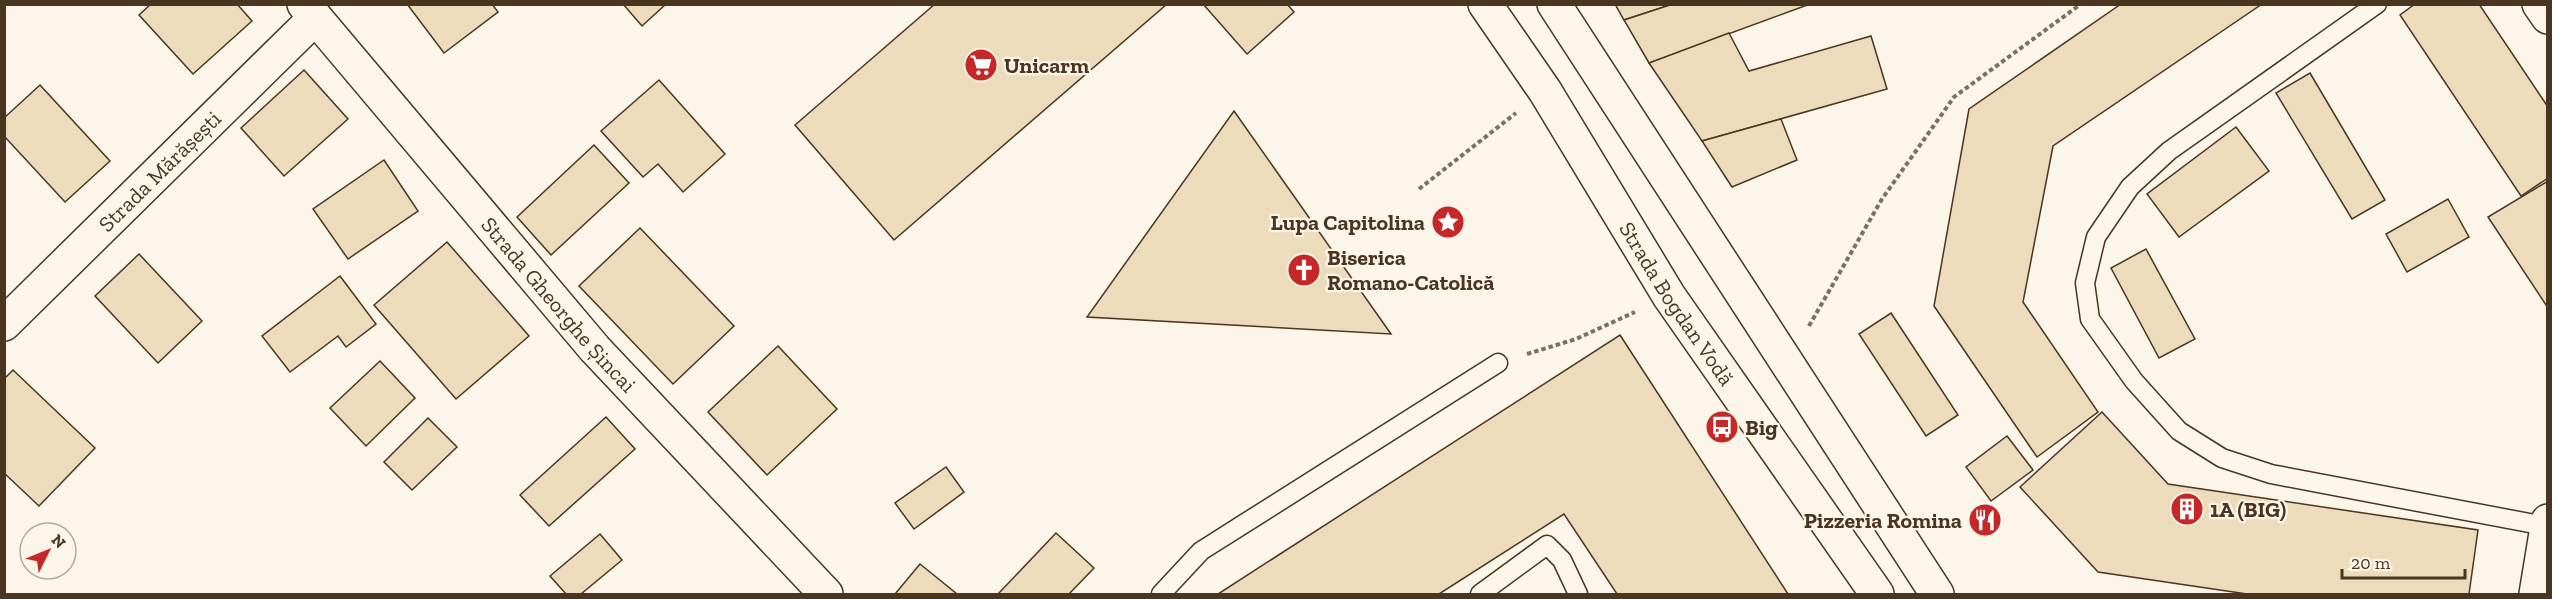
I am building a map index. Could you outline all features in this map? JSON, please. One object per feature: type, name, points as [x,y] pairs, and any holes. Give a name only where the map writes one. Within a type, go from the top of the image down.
[{"type":"main road","name":"Strada Bogdan Vodă","points":[[1485,4],[1545,91],[1670,296],[1877,594]]},
{"type":"main road","points":[[1554,4],[1937,594]]},
{"type":"main road","points":[[2539,4],[2547,17]]},
{"type":"main road","name":"Strada Mărășești","points":[[4,324],[309,11]]},
{"type":"main road","name":"Strada Gheorghe Șincai","points":[[309,11],[596,349],[826,594]]},
{"type":"main road","points":[[2536,594],[2547,524]]},
{"type":"lane","points":[[2377,4],[2169,151],[2130,187],[2096,237],[2085,284],[2090,319],[2134,381],[2179,431],[2222,458],[2271,474],[2547,524]]},
{"type":"lane","points":[[1161,594],[1202,551],[1498,363]]},
{"type":"lane","points":[[1480,594],[1502,588],[1547,545],[1562,560],[1578,594]]},
{"type":"path","points":[[1788,364],[1882,199],[1954,97],[2081,4]]},
{"type":"path","points":[[1419,189],[1545,91]]},
{"type":"path","points":[[1498,363],[1576,339],[1670,296]]},
{"type":"building","points":[[151,4],[237,4],[252,21],[193,74],[139,15]]},
{"type":"building","points":[[407,4],[492,4],[498,12],[444,53]]},
{"type":"building","points":[[623,4],[666,4],[642,26]]},
{"type":"building","name":"Unicarm","points":[[935,4],[1167,4],[894,240],[795,125]]},
{"type":"building","points":[[1203,4],[1287,4],[1294,12],[1247,54]]},
{"type":"building","points":[[1615,4],[1673,4],[1624,20]]},
{"type":"building","points":[[1673,4],[1810,4],[1649,63],[1624,20]]},
{"type":"building","points":[[2121,4],[2262,4],[2053,146],[2023,302],[2098,412],[2037,457],[1934,306],[1969,109]]},
{"type":"building","points":[[2415,4],[2479,4],[2548,107],[2548,178],[2521,196],[2400,15]]},
{"type":"building","points":[[1729,33],[1749,71],[1871,36],[1887,89],[1702,141],[1649,63]]},
{"type":"building","points":[[304,70],[348,119],[284,176],[241,128]]},
{"type":"building","points":[[2310,73],[2385,200],[2352,219],[2276,93]]},
{"type":"building","points":[[659,80],[725,154],[683,192],[658,164],[643,177],[601,131]]},
{"type":"building","points":[[40,85],[110,161],[65,202],[4,136],[4,118]]},
{"type":"building","points":[[1234,111],[1391,334],[1087,317]]},
{"type":"building","points":[[1781,119],[1797,160],[1732,187],[1702,141]]},
{"type":"building","points":[[2236,127],[2269,171],[2179,237],[2147,194]]},
{"type":"building","points":[[594,145],[629,183],[551,255],[517,217]]},
{"type":"building","points":[[384,160],[418,211],[348,259],[313,209]]},
{"type":"building","points":[[2548,181],[2548,308],[2488,217]]},
{"type":"building","points":[[2448,199],[2469,237],[2407,272],[2386,234]]},
{"type":"building","points":[[640,228],[734,326],[673,384],[579,286]]},
{"type":"building","points":[[447,242],[529,336],[456,399],[374,305]]},
{"type":"building","points":[[2146,249],[2195,339],[2159,358],[2111,268]]},
{"type":"building","points":[[139,254],[202,321],[158,363],[95,296]]},
{"type":"building","points":[[340,276],[376,324],[346,347],[338,336],[290,372],[262,336]]},
{"type":"building","points":[[1891,313],[1958,415],[1926,436],[1859,334]]},
{"type":"building","points":[[1620,335],[1788,594],[1617,594],[1564,514],[1439,594],[1218,594]]},
{"type":"building","points":[[778,346],[837,409],[767,475],[708,412]]},
{"type":"building","points":[[380,361],[415,398],[366,446],[330,408]]},
{"type":"building","points":[[13,370],[95,448],[39,506],[4,473],[4,379]]},
{"type":"building","name":"1A (BIG)","points":[[2102,412],[2168,484],[2478,530],[2469,594],[2247,594],[2098,572],[2020,487]]},
{"type":"building","points":[[606,417],[635,449],[549,526],[520,495]]},
{"type":"building","points":[[428,418],[457,447],[412,490],[384,462]]},
{"type":"building","points":[[2007,436],[2033,470],[1991,501],[1966,467]]},
{"type":"building","points":[[946,467],[964,492],[914,529],[895,503]]},
{"type":"building","points":[[1056,533],[1094,568],[1069,594],[998,594]]},
{"type":"building","points":[[600,534],[622,560],[581,594],[566,594],[550,576]]},
{"type":"building","points":[[920,564],[957,594],[895,594]]},
{"type":"place","name":"Unicarm","points":[[981,65]]},
{"type":"place","name":"Lupa Capitolina","points":[[1448,222]]},
{"type":"place","name":"Biserica Romano-Catolică","points":[[1304,270]]},
{"type":"place","name":"Big","points":[[1722,427]]},
{"type":"place","name":"1A (BIG)","points":[[2187,509]]},
{"type":"place","name":"Pizzeria Romina","points":[[1985,520]]}]
